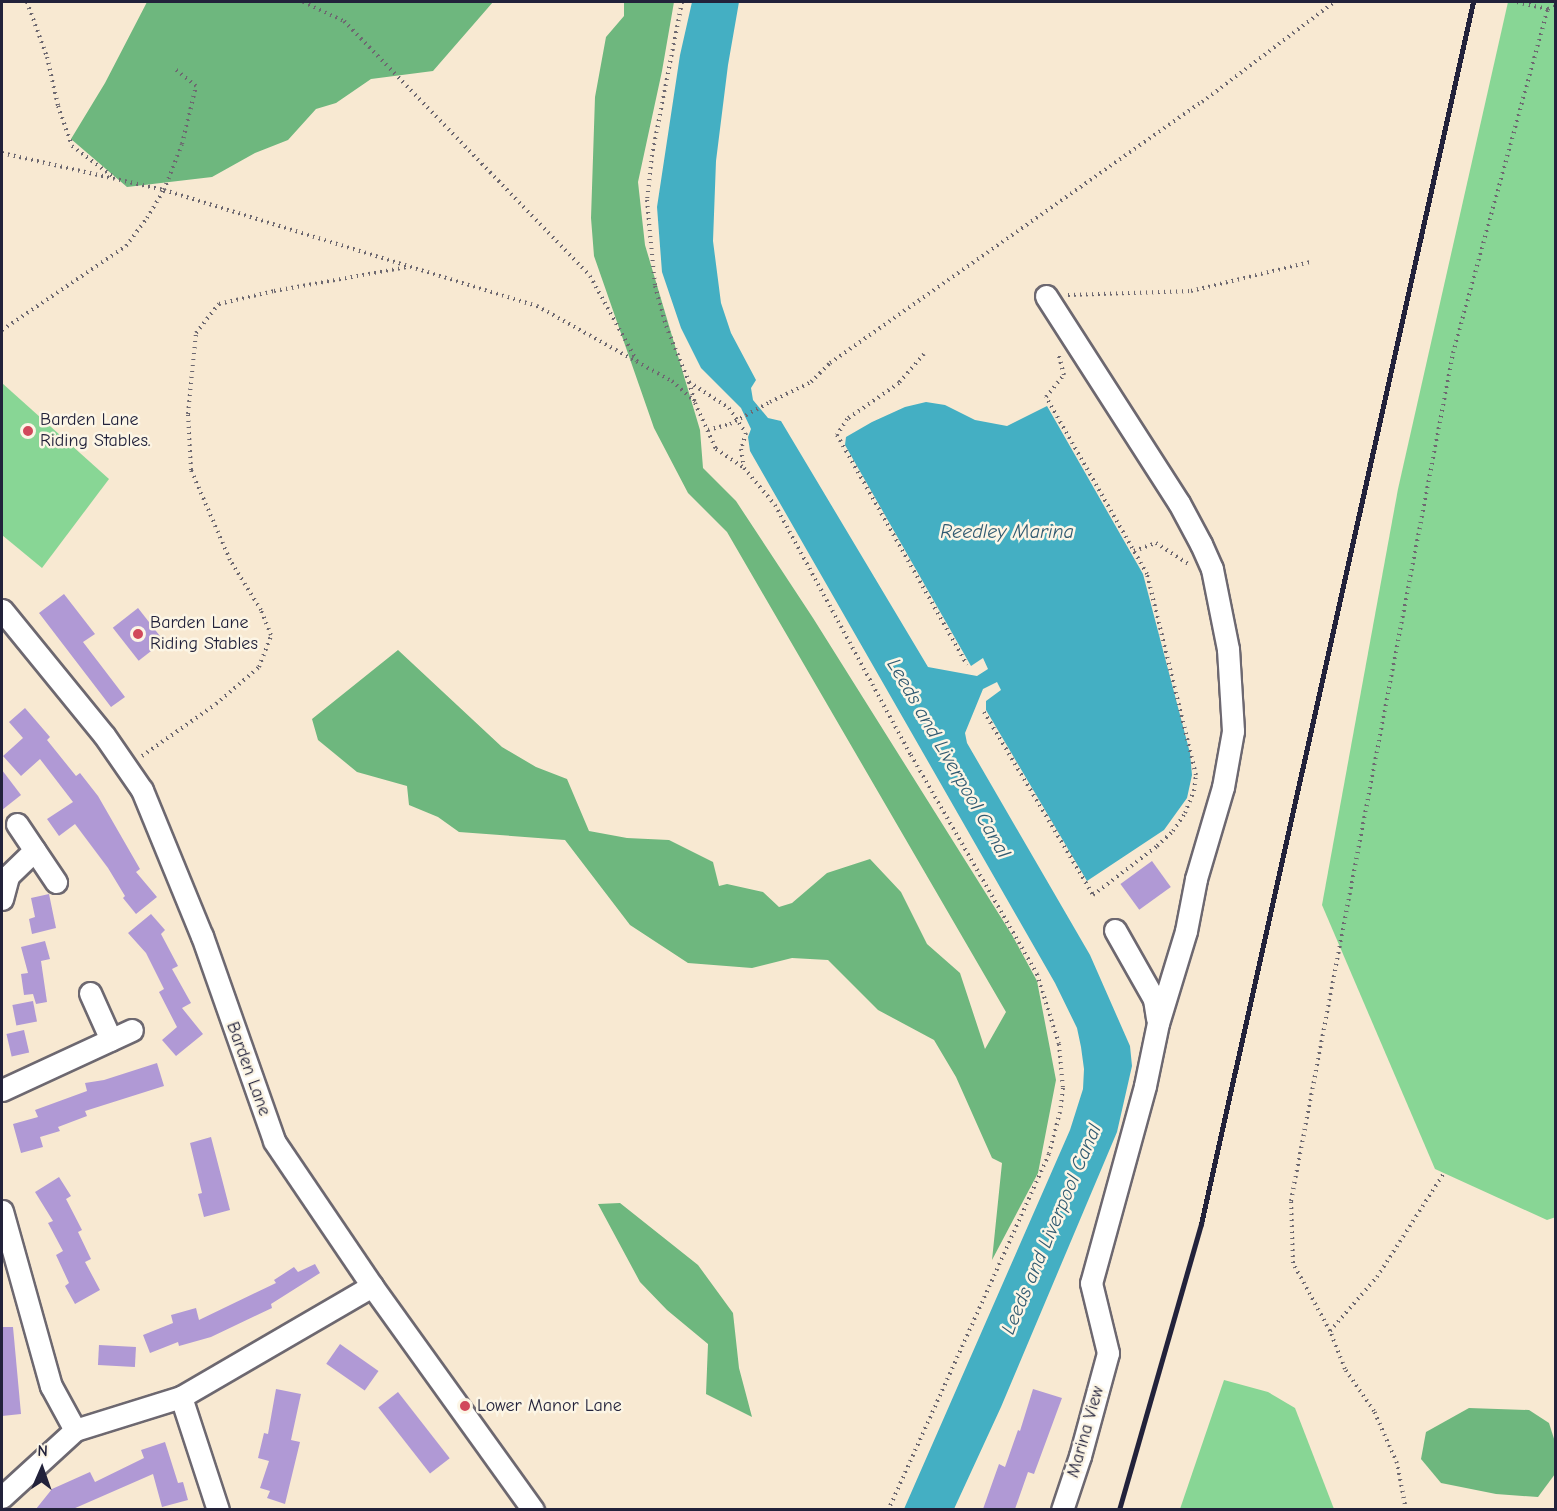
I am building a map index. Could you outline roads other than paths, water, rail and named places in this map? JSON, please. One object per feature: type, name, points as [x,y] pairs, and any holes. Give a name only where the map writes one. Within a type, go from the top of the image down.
[{"type":"street","points":[[1055,296],[1179,503],[1201,544],[1215,582],[1228,649],[1233,730],[1223,787],[1196,879],[1186,931],[1158,1023]]},
{"type":"street","name":"Barden Lane","points":[[2,610],[104,735],[142,790],[202,936],[274,1141],[372,1286],[533,1509]]},
{"type":"street","points":[[17,824],[56,882]]},
{"type":"street","points":[[2,899],[8,876],[35,850]]},
{"type":"street","points":[[1115,930],[1154,999],[1158,1023]]},
{"type":"street","points":[[90,993],[111,1040]]},
{"type":"street","name":"Marina View","points":[[1062,1509],[1080,1456],[1108,1353],[1091,1283],[1144,1086],[1158,1023]]},
{"type":"street","points":[[2,1090],[132,1030]]},
{"type":"street","points":[[2,1211],[51,1386],[75,1430]]},
{"type":"street","points":[[2,1497],[75,1430],[181,1397],[372,1286]]},
{"type":"street","points":[[181,1397],[218,1509]]},
{"type":"water","points":[[692,2],[739,2],[728,65],[716,161],[713,241],[721,303],[731,333],[756,380],[751,388],[753,400],[768,418],[781,421],[928,667],[977,676],[988,669],[983,658],[971,666],[845,445],[846,437],[905,407],[926,402],[945,405],[975,420],[1007,426],[1047,406],[1143,574],[1190,753],[1192,775],[1187,798],[1164,830],[1087,881],[986,710],[986,701],[1001,690],[997,682],[983,689],[965,733],[967,743],[1090,955],[1130,1046],[1132,1066],[1117,1132],[1001,1407],[954,1509],[904,1509],[1070,1130],[1083,1089],[1084,1069],[1081,1047],[1077,1028],[1055,983],[750,451],[748,437],[751,429],[741,408],[701,368],[681,328],[662,272],[657,207],[680,55]]},
{"type":"railway","points":[[1119,1510],[1201,1224],[1473,2]]},
{"type":"place","name":"Barden Lane Riding Stables.","points":[[28,431]]},
{"type":"place","name":"Barden Lane Riding Stables","points":[[138,634]]},
{"type":"place","name":"Lower Manor Lane","points":[[465,1406]]},
{"type":"water label","name":"Reedley Marina","points":[[1007,531]]},
{"type":"water label","name":"Leeds and Liverpool Canal","points":[[949,758]]},
{"type":"water label","name":"Leeds and Liverpool Canal","points":[[1051,1229]]}]
